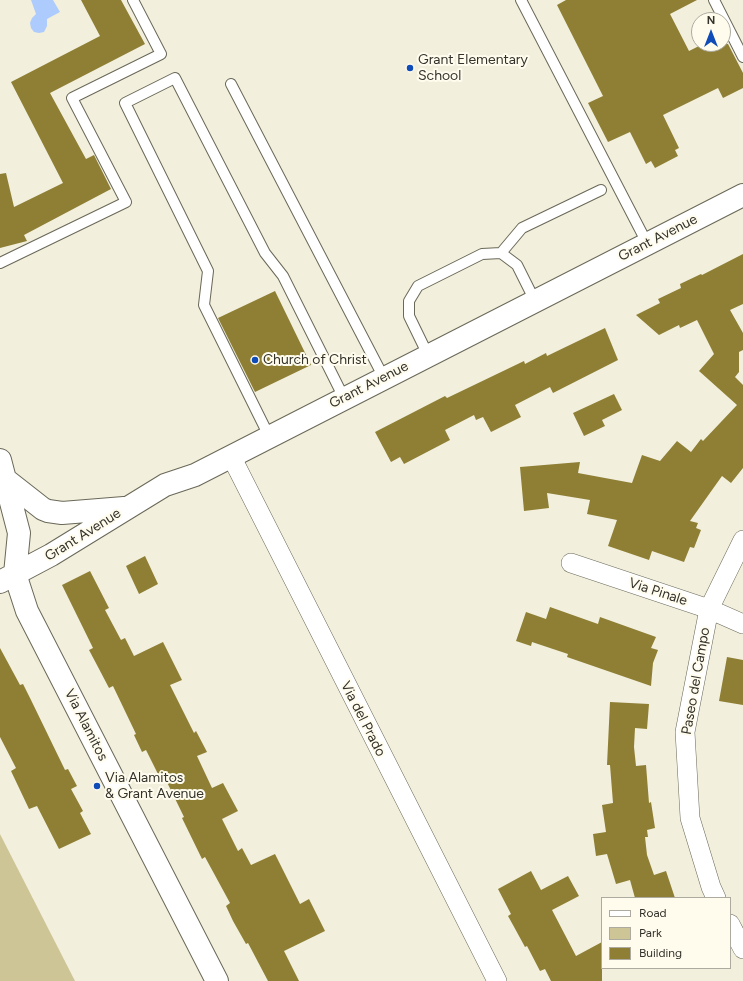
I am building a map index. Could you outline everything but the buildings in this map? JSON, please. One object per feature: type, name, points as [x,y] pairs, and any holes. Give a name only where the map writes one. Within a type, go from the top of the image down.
[{"type":"main road","name":"Grant Avenue","points":[[7,578],[51,555],[165,485],[195,475],[743,195]]},
{"type":"main road","points":[[3,470],[43,509],[62,513],[127,507]]},
{"type":"main road","points":[[3,470],[19,533],[7,578]]},
{"type":"main road","points":[[0,555],[7,578]]},
{"type":"main road","name":"Via Alamitos","points":[[7,578],[27,611],[217,981]]},
{"type":"street","name":"Via del Prado","points":[[231,456],[496,981]]},
{"type":"street","name":"Paseo del Campo","points":[[716,897],[711,887],[690,818],[685,732],[709,609],[743,540]]},
{"type":"street","name":"Via Pinale","points":[[571,563],[709,609],[743,624]]},
{"type":"street","points":[[731,926],[743,949]]},
{"type":"lane","points":[[0,263],[126,202],[72,98],[161,54],[133,0]]},
{"type":"lane","points":[[521,0],[647,243]]},
{"type":"lane","points":[[714,0],[743,57]]},
{"type":"lane","points":[[269,436],[204,305],[208,271],[125,103],[175,78],[265,253],[283,276],[344,398]]},
{"type":"lane","points":[[231,84],[384,378]]},
{"type":"lane","points":[[502,253],[522,228],[601,190]]},
{"type":"lane","points":[[428,355],[409,316],[409,301],[418,286],[482,254],[502,253],[517,266],[536,300]]},
{"type":"green space","points":[[0,834],[75,981],[0,981]]},
{"type":"water","points":[[31,0],[53,0],[60,12],[47,19],[47,26],[44,32],[34,32],[31,28],[30,23],[36,14]]},
{"type":"place","name":"Grant Elementary School","points":[[410,68]]},
{"type":"place","name":"Church of Christ","points":[[255,360]]},
{"type":"place","name":"Via Alamitos & Grant Avenue","points":[[97,786]]}]
